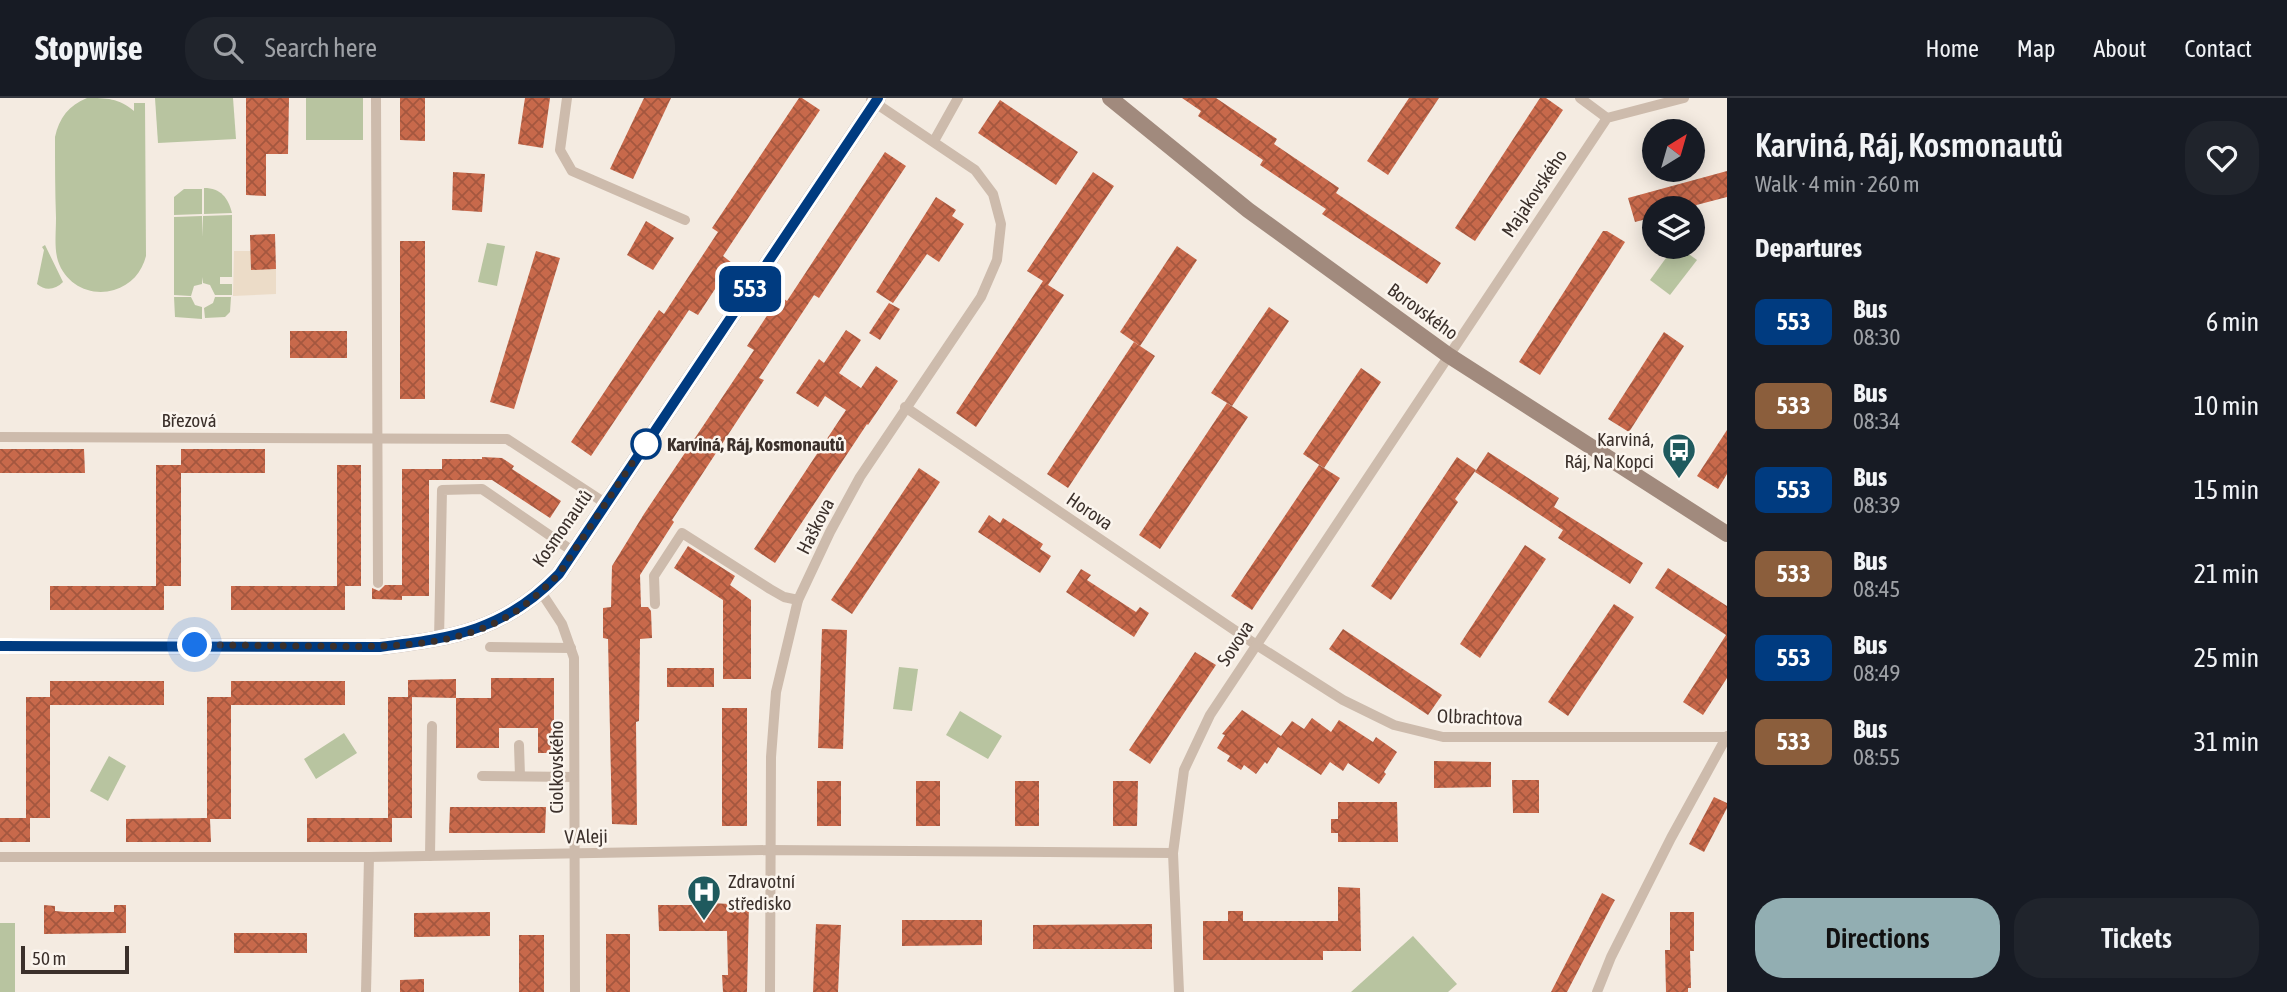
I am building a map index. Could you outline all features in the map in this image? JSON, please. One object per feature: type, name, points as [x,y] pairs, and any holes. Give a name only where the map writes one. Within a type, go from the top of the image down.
[{"type":"street","points":[[376,98],[378,583]]},
{"type":"street","points":[[568,98],[560,150],[572,172],[685,220]]},
{"type":"street","points":[[934,141],[958,98]]},
{"type":"street","name":"Borovského","points":[[1110,98],[1248,210],[1448,355],[1727,534]]},
{"type":"street","points":[[1580,98],[1606,118],[1684,98]]},
{"type":"street","name":"Haškova","points":[[770,992],[771,757],[776,692],[798,600],[860,477],[981,298],[997,260],[1001,224],[993,194],[975,170],[874,100]]},
{"type":"street","name":"Kosmonautů","points":[[0,646],[380,647],[439,640],[509,615],[541,592],[559,574],[874,100]]},
{"type":"street","name":"Majakovského","points":[[1448,355],[1606,118]]},
{"type":"street","name":"Sovova","points":[[1179,992],[1173,853],[1184,770],[1210,715],[1255,644],[1448,355]]},
{"type":"street","name":"Horova","points":[[905,407],[1255,644]]},
{"type":"street","name":"Březová","points":[[0,437],[506,439],[606,503]]},
{"type":"street","points":[[439,640],[442,490],[482,489],[574,552]]},
{"type":"street","points":[[655,604],[654,576],[682,533],[777,593],[798,600]]},
{"type":"street","name":"Ciolkovského","points":[[541,592],[562,624],[574,658],[575,992]]},
{"type":"street","name":"Olbrachtova","points":[[1255,644],[1343,700],[1394,725],[1443,737],[1727,736]]},
{"type":"street","points":[[491,647],[571,648]]},
{"type":"street","points":[[430,856],[432,726]]},
{"type":"street","points":[[1597,992],[1611,957],[1671,838],[1727,736]]},
{"type":"street","points":[[519,745],[520,776]]},
{"type":"street","points":[[482,776],[573,777]]},
{"type":"street","name":"V Aleji","points":[[0,857],[369,857],[769,850],[1173,853]]},
{"type":"street","points":[[366,992],[369,857]]},
{"type":"green space","points":[[87,98],[123,103],[134,111],[134,103],[145,103],[146,256],[139,272],[131,281],[120,288],[105,292],[88,290],[73,283],[62,269],[56,251],[55,137],[66,113]]},
{"type":"green space","points":[[155,98],[233,98],[236,139],[158,143]]},
{"type":"green space","points":[[306,98],[363,98],[363,140],[306,140]]},
{"type":"green space","points":[[204,188],[223,195],[232,213],[204,214]]},
{"type":"green space","points":[[184,189],[202,189],[202,214],[174,215],[174,197]]},
{"type":"green space","points":[[232,215],[232,277],[220,277],[220,284],[232,284],[232,295],[215,295],[210,285],[203,283],[202,277],[202,284],[194,286],[191,296],[174,295],[174,217],[202,216],[203,237],[203,216]]},
{"type":"green space","points":[[487,243],[505,246],[497,286],[478,282]]},
{"type":"green space","points":[[45,245],[63,282],[50,289],[37,284],[44,250],[42,247]]},
{"type":"green space","points":[[1665,259],[1697,260],[1670,295],[1650,280]]},
{"type":"green space","points":[[174,297],[191,297],[195,305],[202,307],[202,319],[175,317]]},
{"type":"green space","points":[[215,297],[231,297],[230,312],[225,317],[205,318],[204,308],[213,303]]},
{"type":"green space","points":[[899,667],[918,669],[912,711],[893,709]]},
{"type":"green space","points":[[960,711],[1002,736],[988,759],[946,735]]},
{"type":"green space","points":[[344,733],[357,753],[316,779],[304,759]]},
{"type":"green space","points":[[109,756],[126,766],[108,801],[90,791]]},
{"type":"green space","points":[[0,923],[15,923],[15,992],[0,992]]},
{"type":"green space","points":[[1413,936],[1457,984],[1448,992],[1351,992]]},
{"type":"shaded area","points":[[234,251],[251,251],[251,269],[276,269],[276,294],[233,296]]},
{"type":"building","points":[[246,98],[289,98],[288,154],[266,154],[266,196],[246,195]]},
{"type":"building","points":[[400,98],[425,98],[425,141],[400,140]]},
{"type":"building","points":[[525,98],[550,98],[543,148],[518,144]]},
{"type":"building","points":[[644,98],[671,98],[633,179],[610,169]]},
{"type":"building","points":[[799,98],[820,110],[723,256],[732,263],[698,315],[689,310],[591,456],[571,442],[659,310],[664,314],[718,232],[712,228]]},
{"type":"building","points":[[1182,98],[1216,98],[1277,139],[1274,144],[1339,188],[1336,193],[1441,263],[1427,284],[1322,214],[1326,209],[1260,165],[1263,160],[1198,116],[1201,111]]},
{"type":"building","points":[[1409,98],[1439,98],[1388,175],[1367,161]]},
{"type":"building","points":[[1540,98],[1546,98],[1563,110],[1475,241],[1455,228]]},
{"type":"building","points":[[1000,100],[1078,152],[1056,185],[978,133]]},
{"type":"building","points":[[885,152],[906,166],[819,298],[814,295],[759,378],[764,380],[672,520],[674,522],[640,575],[641,607],[648,607],[651,611],[652,638],[640,639],[639,721],[636,722],[637,825],[612,824],[608,639],[603,638],[603,608],[611,607],[612,566],[754,350],[747,346],[780,296],[787,301]]},
{"type":"building","points":[[1727,171],[1727,197],[1705,203],[1705,196],[1642,196],[1642,220],[1635,222],[1628,198],[1687,182],[1705,182],[1705,177]]},
{"type":"building","points":[[453,172],[485,174],[482,212],[452,210]]},
{"type":"building","points":[[1093,172],[1114,186],[1048,285],[1064,295],[976,427],[956,413],[1043,281],[1027,271]]},
{"type":"building","points":[[936,197],[956,210],[952,216],[964,224],[939,262],[927,254],[893,303],[876,292]]},
{"type":"building","points":[[646,221],[674,238],[653,270],[627,255]]},
{"type":"building","points":[[1603,231],[1625,242],[1540,375],[1519,362]]},
{"type":"building","points":[[275,234],[276,269],[251,270],[250,235]]},
{"type":"building","points":[[400,241],[425,241],[425,399],[400,399]]},
{"type":"building","points":[[1177,246],[1197,260],[1140,346],[1120,332]]},
{"type":"building","points":[[536,251],[560,258],[514,409],[490,402]]},
{"type":"building","points":[[889,303],[900,309],[880,340],[869,333]]},
{"type":"building","points":[[1269,307],[1289,321],[1232,406],[1211,393]]},
{"type":"building","points":[[846,330],[861,340],[839,373],[861,388],[876,366],[898,381],[775,563],[754,549],[846,410],[825,396],[818,407],[796,393],[819,359],[824,363]]},
{"type":"building","points":[[290,331],[347,331],[347,358],[290,358]]},
{"type":"building","points":[[1664,332],[1684,346],[1629,432],[1608,419]]},
{"type":"building","points":[[1134,342],[1155,356],[1068,488],[1047,474]]},
{"type":"building","points":[[1361,368],[1381,382],[1324,468],[1303,454]]},
{"type":"building","points":[[1227,403],[1248,417],[1160,549],[1139,535]]},
{"type":"building","points":[[1727,430],[1727,474],[1718,489],[1697,476]]},
{"type":"building","points":[[0,449],[84,449],[85,473],[0,473]]},
{"type":"building","points":[[181,449],[265,449],[265,473],[181,473]]},
{"type":"building","points":[[1488,452],[1559,498],[1554,507],[1643,563],[1630,584],[1558,538],[1563,530],[1475,472]]},
{"type":"building","points":[[1457,457],[1476,470],[1455,499],[1458,502],[1391,600],[1371,586]]},
{"type":"building","points":[[502,458],[514,466],[512,469],[561,501],[550,518],[492,480],[429,480],[429,596],[402,596],[402,469],[442,469],[442,459]]},
{"type":"building","points":[[156,465],[181,465],[181,586],[156,586]]},
{"type":"building","points":[[337,465],[361,465],[361,586],[345,586],[345,610],[231,610],[231,586],[337,586]]},
{"type":"building","points":[[1319,465],[1340,478],[1252,610],[1231,596]]},
{"type":"building","points":[[919,468],[940,482],[852,614],[831,600]]},
{"type":"building","points":[[989,515],[1000,523],[1003,518],[1043,544],[1040,549],[1051,556],[1040,573],[978,532]]},
{"type":"building","points":[[1525,545],[1546,559],[1480,658],[1460,644]]},
{"type":"building","points":[[688,546],[735,576],[730,585],[751,600],[751,679],[723,679],[723,600],[674,568]]},
{"type":"building","points":[[1668,568],[1727,606],[1727,678],[1703,715],[1683,702],[1726,635],[1655,588]]},
{"type":"building","points":[[1081,569],[1091,575],[1087,580],[1136,612],[1140,607],[1149,613],[1134,637],[1066,592]]},
{"type":"building","points":[[385,585],[402,585],[402,600],[372,599],[372,588],[379,591]]},
{"type":"building","points":[[50,586],[164,586],[164,610],[50,610]]},
{"type":"building","points":[[1614,604],[1634,617],[1568,716],[1548,702]]},
{"type":"building","points":[[822,629],[847,630],[843,749],[818,748]]},
{"type":"building","points":[[1343,629],[1442,695],[1428,715],[1329,649]]},
{"type":"building","points":[[1195,652],[1216,665],[1150,764],[1129,750]]},
{"type":"building","points":[[667,668],[714,668],[714,687],[667,687]]},
{"type":"building","points":[[491,678],[554,678],[554,753],[538,753],[538,728],[499,728],[499,748],[456,748],[456,698],[491,698]]},
{"type":"building","points":[[456,679],[456,698],[408,697],[408,680]]},
{"type":"building","points":[[50,681],[164,681],[164,705],[50,705],[50,818],[30,818],[30,842],[0,842],[0,818],[26,818],[26,697],[50,697]]},
{"type":"building","points":[[231,681],[345,681],[345,705],[231,705]]},
{"type":"building","points":[[207,697],[231,697],[231,819],[210,819],[211,842],[126,842],[126,819],[207,818]]},
{"type":"building","points":[[388,697],[412,697],[412,818],[388,818]]},
{"type":"building","points":[[722,708],[747,708],[747,826],[722,826]]},
{"type":"building","points":[[1242,710],[1281,736],[1292,721],[1304,729],[1312,718],[1331,732],[1339,720],[1373,742],[1376,737],[1397,752],[1379,784],[1348,763],[1343,771],[1330,762],[1321,775],[1278,747],[1267,764],[1265,762],[1256,774],[1244,765],[1241,770],[1227,761],[1230,756],[1217,748],[1225,735],[1222,734]]},
{"type":"building","points":[[1434,761],[1491,762],[1491,787],[1434,788]]},
{"type":"building","points":[[1512,780],[1539,780],[1539,813],[1513,813]]},
{"type":"building","points":[[817,781],[841,781],[841,826],[817,826]]},
{"type":"building","points":[[916,781],[940,781],[940,826],[916,826]]},
{"type":"building","points":[[1015,781],[1039,781],[1039,826],[1015,826]]},
{"type":"building","points":[[1113,781],[1138,781],[1137,826],[1113,826]]},
{"type":"building","points":[[1714,797],[1727,803],[1727,808],[1704,852],[1689,844]]},
{"type":"building","points":[[1338,802],[1397,802],[1398,842],[1338,842],[1338,833],[1331,833],[1331,819],[1338,819]]},
{"type":"building","points":[[450,807],[546,807],[545,833],[449,833]]},
{"type":"building","points":[[307,818],[392,818],[392,842],[307,842]]},
{"type":"building","points":[[1338,887],[1360,888],[1361,951],[1323,951],[1323,960],[1203,960],[1203,921],[1228,921],[1228,911],[1243,911],[1243,921],[1338,921]]},
{"type":"building","points":[[1602,893],[1615,900],[1567,992],[1551,992]]},
{"type":"building","points":[[44,905],[55,906],[55,911],[114,912],[114,905],[126,905],[126,933],[44,934]]},
{"type":"building","name":"Zdravotní středisko","points":[[658,905],[749,905],[747,992],[723,992],[722,975],[728,975],[727,931],[659,931]]},
{"type":"building","points":[[490,912],[490,936],[414,937],[414,913]]},
{"type":"building","points":[[1670,912],[1694,912],[1694,951],[1690,951],[1691,988],[1688,988],[1688,992],[1666,992],[1665,950],[1670,950]]},
{"type":"building","points":[[902,920],[982,920],[982,945],[902,946]]},
{"type":"building","points":[[816,924],[841,925],[838,992],[813,992]]},
{"type":"building","points":[[1152,924],[1152,949],[1033,949],[1033,925]]},
{"type":"building","points":[[234,933],[307,933],[307,953],[234,953]]},
{"type":"building","points":[[606,934],[630,934],[630,992],[606,992]]},
{"type":"building","points":[[519,935],[544,935],[544,992],[519,992]]},
{"type":"building","points":[[424,979],[424,992],[400,992],[400,980]]},
{"type":"bus line","name":"553","points":[[0,646],[380,647],[439,640],[509,615],[541,592],[559,574],[878,98]]},
{"type":"place","name":"Karviná, Ráj, Kosmonautů","points":[[646,444]]},
{"type":"place","name":"Karviná, Ráj, Na Kopci","points":[[1679,480]]},
{"type":"place","name":"Zdravotní středisko","points":[[704,922]]},
{"type":"route","points":[[195,645],[380,647],[439,640],[509,615],[541,592],[559,574],[650,436],[646,444]]}]
